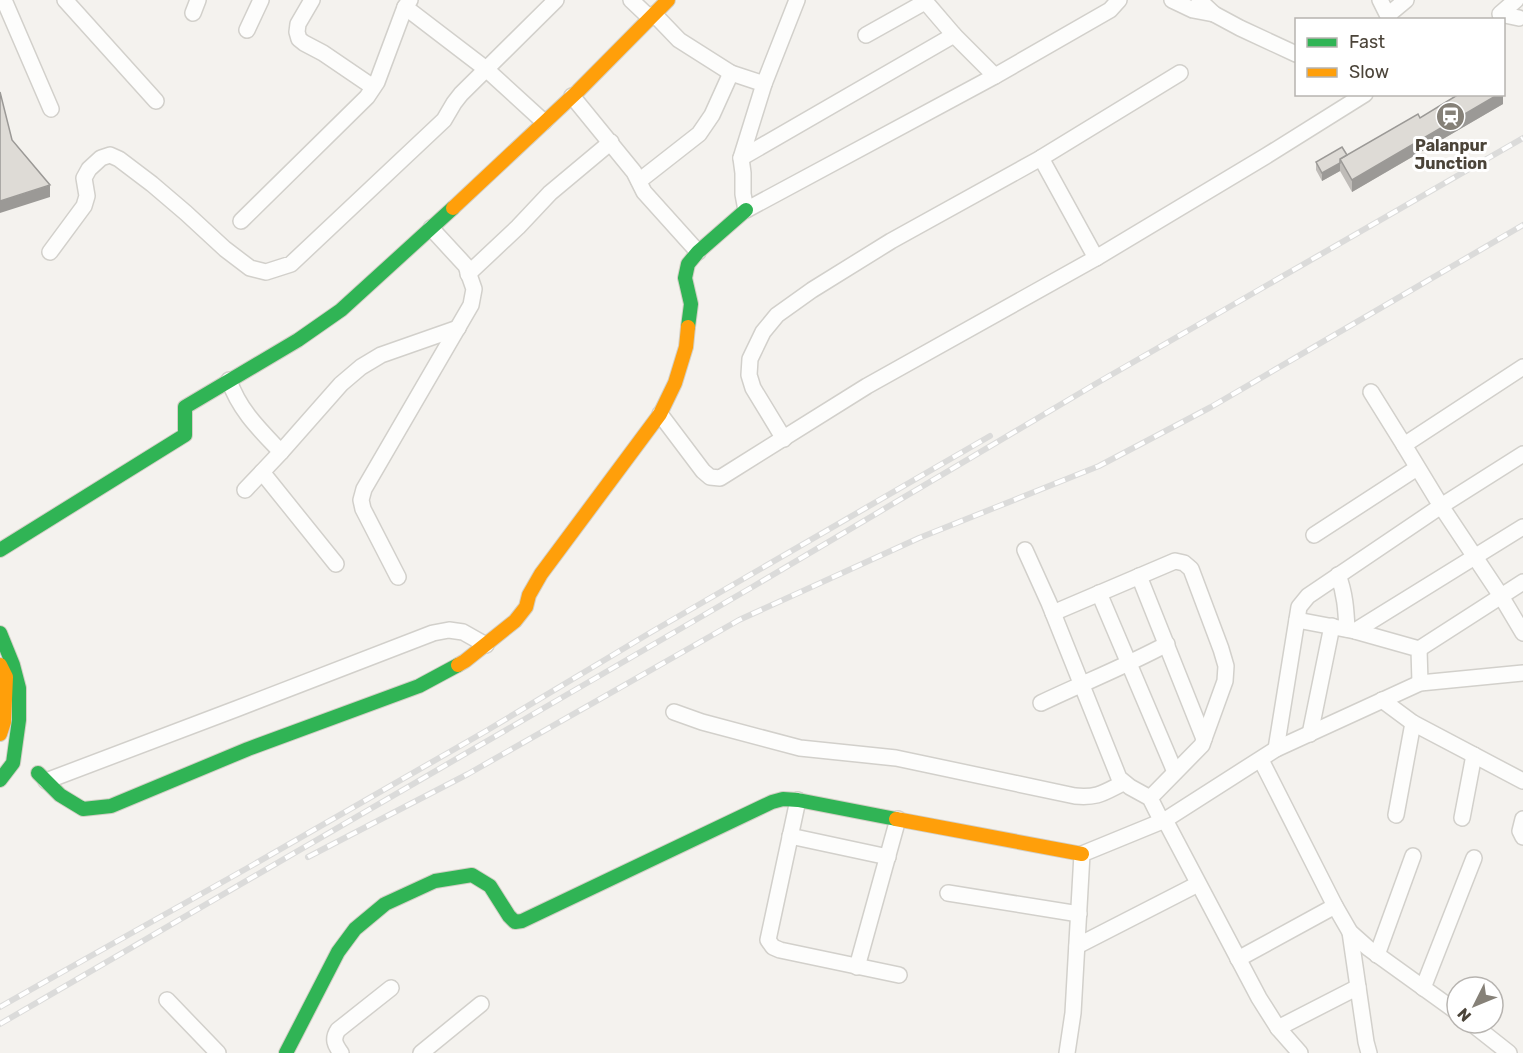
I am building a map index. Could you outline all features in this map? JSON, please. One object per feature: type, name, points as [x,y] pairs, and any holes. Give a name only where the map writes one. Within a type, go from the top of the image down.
[{"type":"street","points":[[4,0],[51,109]]},
{"type":"street","points":[[66,0],[156,101]]},
{"type":"street","points":[[247,30],[261,0]]},
{"type":"street","points":[[312,0],[298,24],[299,39],[373,87]]},
{"type":"street","points":[[50,252],[84,206],[87,196],[84,178],[88,169],[100,158],[110,155],[119,159],[152,184],[225,249],[250,268],[266,272],[291,264],[444,120],[461,94],[556,0]]},
{"type":"street","points":[[630,0],[679,40],[731,73],[764,84]]},
{"type":"street","points":[[0,550],[184,435],[185,407],[298,340],[341,310],[572,96],[668,0]]},
{"type":"street","points":[[746,210],[741,158],[764,84],[797,0]]},
{"type":"street","points":[[486,645],[464,632],[449,630],[433,633],[236,709],[42,777],[60,795],[83,809],[111,806],[248,748],[419,686],[465,661],[486,645],[515,621],[541,574],[660,414],[675,383],[686,347],[691,304],[685,278],[688,264],[698,252],[746,210],[995,76],[1110,10],[1119,0]]},
{"type":"street","points":[[1172,0],[1193,10],[1214,14]]},
{"type":"street","points":[[1199,0],[1214,14],[1295,54]]},
{"type":"street","points":[[1380,0],[1389,17],[1406,0]]},
{"type":"street","points":[[1516,0],[1500,14],[1519,18]]},
{"type":"street","points":[[866,35],[924,1],[995,76]]},
{"type":"street","points":[[241,220],[367,97],[377,82],[407,4],[486,69],[544,122]]},
{"type":"street","points":[[741,158],[954,35]]},
{"type":"street","points":[[639,181],[699,134],[712,115],[731,73]]},
{"type":"street","points":[[784,439],[753,388],[749,375],[750,359],[758,341],[777,315],[812,290],[891,241],[1041,158],[1180,73]]},
{"type":"street","points":[[572,96],[634,172],[644,192],[698,252]]},
{"type":"street","points":[[660,414],[703,471],[710,477],[720,478],[867,386],[1096,258],[1362,96]]},
{"type":"street","points":[[468,274],[550,193],[611,142]]},
{"type":"street","points":[[1041,158],[1096,258]]},
{"type":"street","points":[[398,577],[363,509],[361,500],[364,489],[471,305],[474,289],[466,267],[431,228]]},
{"type":"street","points":[[245,490],[341,384],[361,367],[381,355],[458,328]]},
{"type":"street","points":[[1404,445],[1523,367]]},
{"type":"street","points":[[229,380],[248,417],[281,452]]},
{"type":"street","points":[[1371,392],[1440,506],[1501,596],[1523,633]]},
{"type":"street","points":[[1276,750],[1299,607],[1308,596],[1440,506],[1523,454]]},
{"type":"street","points":[[1314,535],[1417,468]]},
{"type":"street","points":[[262,472],[336,564]]},
{"type":"street","points":[[1345,628],[1474,557],[1523,527]]},
{"type":"street","points":[[1025,550],[1053,613],[1119,778],[1123,783],[1150,798],[1259,998],[1278,1028],[1300,1053]]},
{"type":"street","points":[[1053,613],[1175,561],[1184,563],[1191,569],[1221,649],[1226,666],[1225,681],[1202,745],[1150,798]]},
{"type":"street","points":[[1310,734],[1345,628],[1346,600],[1338,575]]},
{"type":"street","points":[[1139,576],[1204,739]]},
{"type":"street","points":[[1297,620],[1345,628],[1419,649],[1523,582]]},
{"type":"street","points":[[1099,593],[1175,772]]},
{"type":"street","points":[[0,633],[14,665],[19,688],[19,720],[13,763],[0,780]]},
{"type":"street","points":[[1041,703],[1081,683],[1129,664],[1167,644]]},
{"type":"street","points":[[1419,649],[1420,683]]},
{"type":"street","points":[[0,665],[6,677],[4,722],[0,734]]},
{"type":"street","points":[[286,1053],[338,952],[355,929],[385,904],[435,881],[472,875],[490,886],[515,922],[522,921],[772,802],[783,799],[1082,854],[1163,821],[1276,750],[1420,683],[1523,673]]},
{"type":"street","points":[[1382,700],[1413,723],[1523,781]]},
{"type":"street","points":[[674,712],[702,722],[800,748],[896,758],[1075,796],[1100,795],[1123,783]]},
{"type":"street","points":[[1396,815],[1413,723]]},
{"type":"street","points":[[1462,818],[1474,755]]},
{"type":"street","points":[[1261,760],[1350,933],[1369,1053]]},
{"type":"street","points":[[798,800],[768,940],[780,950],[899,975]]},
{"type":"street","points":[[857,967],[898,819]]},
{"type":"street","points":[[1523,819],[1520,831],[1523,837]]},
{"type":"street","points":[[790,836],[888,857]]},
{"type":"street","points":[[1067,1053],[1074,1013],[1082,854]]},
{"type":"street","points":[[1377,955],[1413,856]]},
{"type":"street","points":[[1423,988],[1474,858]]},
{"type":"street","points":[[1077,946],[1198,884]]},
{"type":"street","points":[[948,893],[1079,914]]},
{"type":"street","points":[[1238,959],[1335,906]]},
{"type":"street","points":[[1350,933],[1445,1004]]},
{"type":"street","points":[[1278,1028],[1358,987]]},
{"type":"street","points":[[341,1053],[334,1040],[338,1030],[390,988]]},
{"type":"street","points":[[167,1000],[218,1053]]},
{"type":"street","points":[[421,1053],[481,1004]]},
{"type":"street","points":[[1486,1035],[1509,1053]]},
{"type":"building","points":[[0,92],[12,140],[50,185],[0,201]]},
{"type":"building","points":[[1456,96],[1496,96],[1352,180],[1340,159],[1418,114],[1420,118]]},
{"type":"building","points":[[1342,147],[1347,155],[1340,159],[1340,163],[1322,173],[1316,162]]},
{"type":"railway","points":[[0,1024],[754,586],[1097,383],[1523,138]]},
{"type":"railway","points":[[308,857],[468,774],[739,620],[919,538],[1099,466],[1211,407],[1523,225]]},
{"type":"railway","points":[[0,1007],[486,731],[648,634],[990,436]]},
{"type":"traffic: fast","points":[[0,550],[185,435],[185,407],[298,340],[341,310],[453,208]]},
{"type":"traffic: fast","points":[[688,327],[691,304],[685,278],[688,264],[698,252],[746,210]]},
{"type":"traffic: fast","points":[[0,633],[13,665],[19,688],[19,720],[13,763],[0,780]]},
{"type":"traffic: fast","points":[[38,773],[60,795],[83,809],[111,806],[248,749],[419,686],[458,665]]},
{"type":"traffic: fast","points":[[286,1053],[338,952],[355,929],[385,904],[435,881],[472,875],[490,886],[515,922],[522,921],[772,802],[783,799],[896,819]]},
{"type":"traffic: slow","points":[[453,208],[578,91],[668,0]]},
{"type":"traffic: slow","points":[[458,665],[515,621],[526,607],[529,595],[541,574],[660,414],[675,383],[686,347],[688,327]]},
{"type":"traffic: slow","points":[[0,665],[6,677],[4,722],[0,734]]},
{"type":"traffic: slow","points":[[896,819],[1082,854]]},
{"type":"place","name":"Palanpur Junction","points":[[1451,117]]}]
